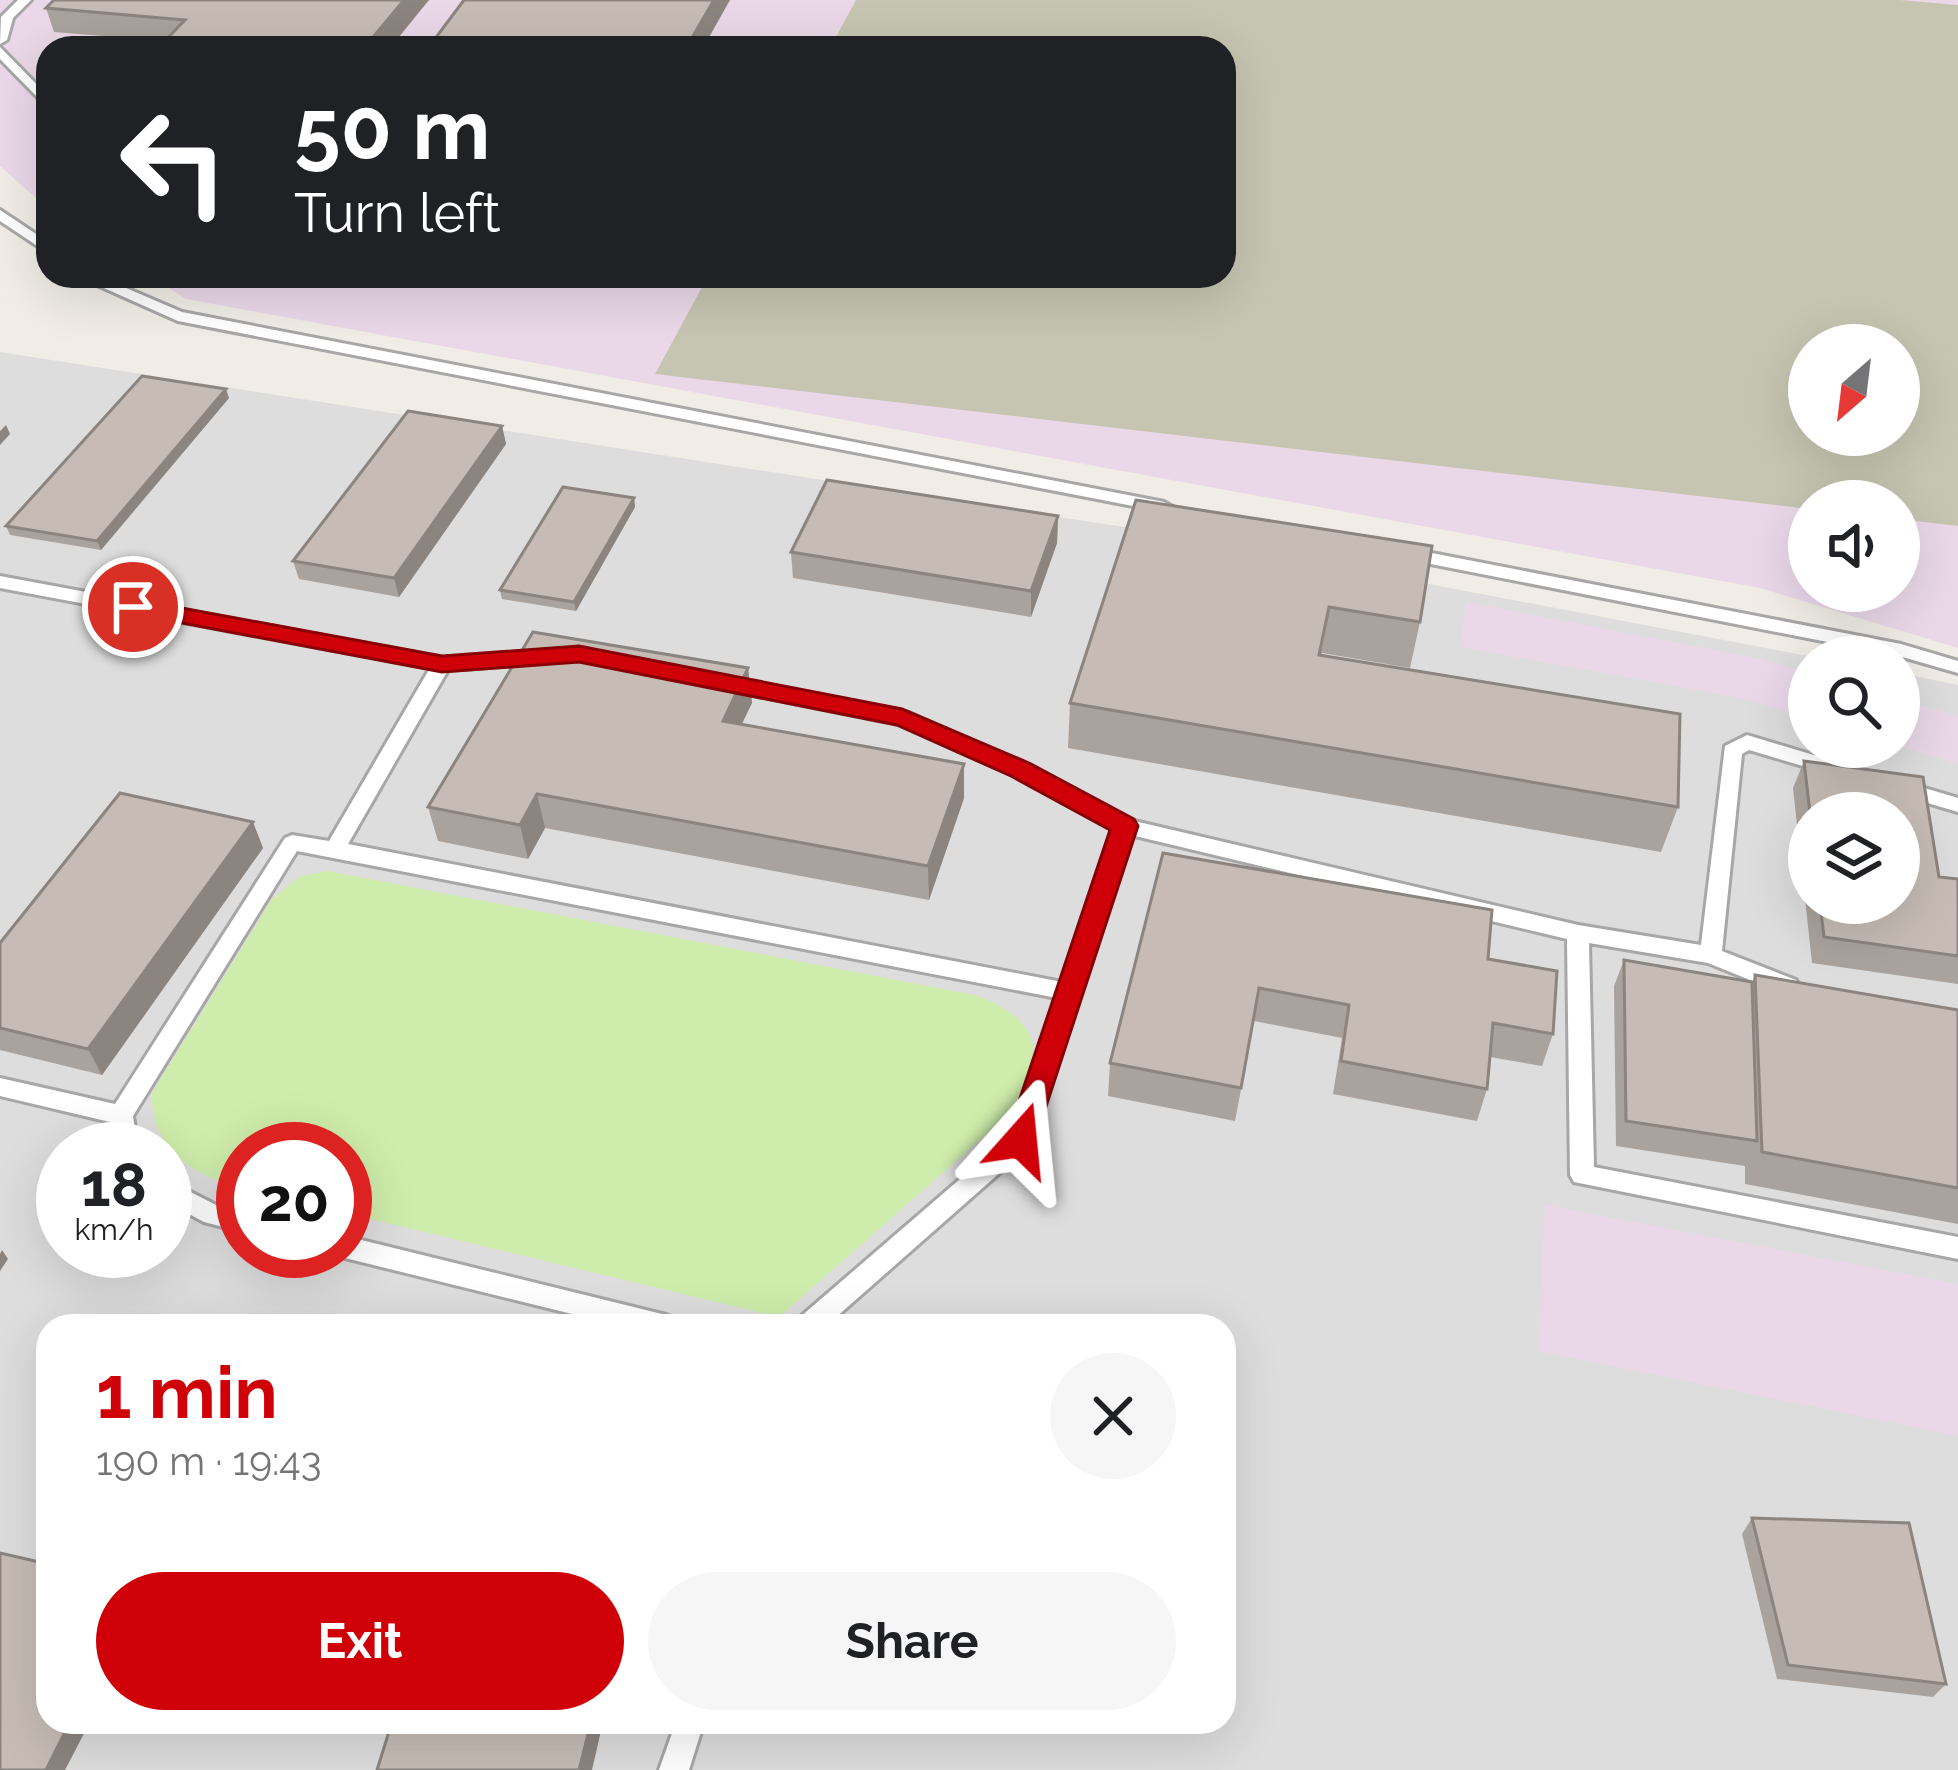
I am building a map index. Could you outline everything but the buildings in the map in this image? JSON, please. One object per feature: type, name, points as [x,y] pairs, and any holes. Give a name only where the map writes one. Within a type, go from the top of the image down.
[{"type":"lane","points":[[0,40],[7,17],[26,0]]},
{"type":"lane","points":[[0,51],[36,91]]},
{"type":"lane","points":[[0,214],[36,240]]},
{"type":"lane","points":[[113,288],[178,316],[1189,512]]},
{"type":"lane","points":[[1396,552],[1901,650],[1958,667]]},
{"type":"lane","points":[[0,582],[442,664],[579,654]]},
{"type":"lane","points":[[335,849],[442,664]]},
{"type":"lane","points":[[694,677],[902,718],[1020,770],[1124,826],[1578,933],[1711,955],[1818,998]]},
{"type":"lane","points":[[1711,955],[1732,751],[1747,742],[1958,805]]},
{"type":"lane","points":[[822,1314],[1021,1140],[1124,826]]},
{"type":"lane","points":[[122,1122],[121,1115],[292,843],[1070,992]]},
{"type":"lane","points":[[1578,933],[1582,1175],[1958,1248]]},
{"type":"lane","points":[[0,1087],[121,1115]]},
{"type":"lane","points":[[372,1254],[617,1314]]},
{"type":"lane","points":[[674,1770],[686,1734]]},
{"type":"shaded area","points":[[0,0],[1958,0],[1958,648],[1839,612],[1920,612],[1920,480],[1788,480],[1788,596],[186,299],[169,288],[1236,288],[1236,36],[36,36],[36,198],[0,166]]},
{"type":"shaded area","points":[[856,0],[1900,0],[1958,5],[1958,526],[1920,521],[1920,480],[1788,480],[1788,507],[655,374],[702,288],[1236,288],[1236,36],[836,36]]},
{"type":"shaded area","points":[[0,352],[1150,531],[1788,652],[1788,768],[1920,768],[1920,677],[1958,685],[1958,1770],[0,1770]]},
{"type":"shaded area","points":[[1466,602],[1761,659],[1788,667],[1788,713],[1741,698],[1460,647]]},
{"type":"shaded area","points":[[1920,705],[1958,716],[1958,764],[1920,752]]},
{"type":"shaded area","points":[[1545,1205],[1958,1284],[1958,1436],[1538,1351]]},
{"type":"green space","points":[[328,871],[975,995],[1018,1019],[1034,1050],[1032,1067],[1014,1105],[997,1125],[782,1314],[766,1314],[372,1219],[372,1122],[216,1122],[216,1180],[192,1167],[192,1122],[156,1122],[152,1093],[272,899],[300,876]]},
{"type":"route","points":[[133,607],[442,664],[579,654],[902,718],[1020,770],[1124,826],[1021,1140]]}]
